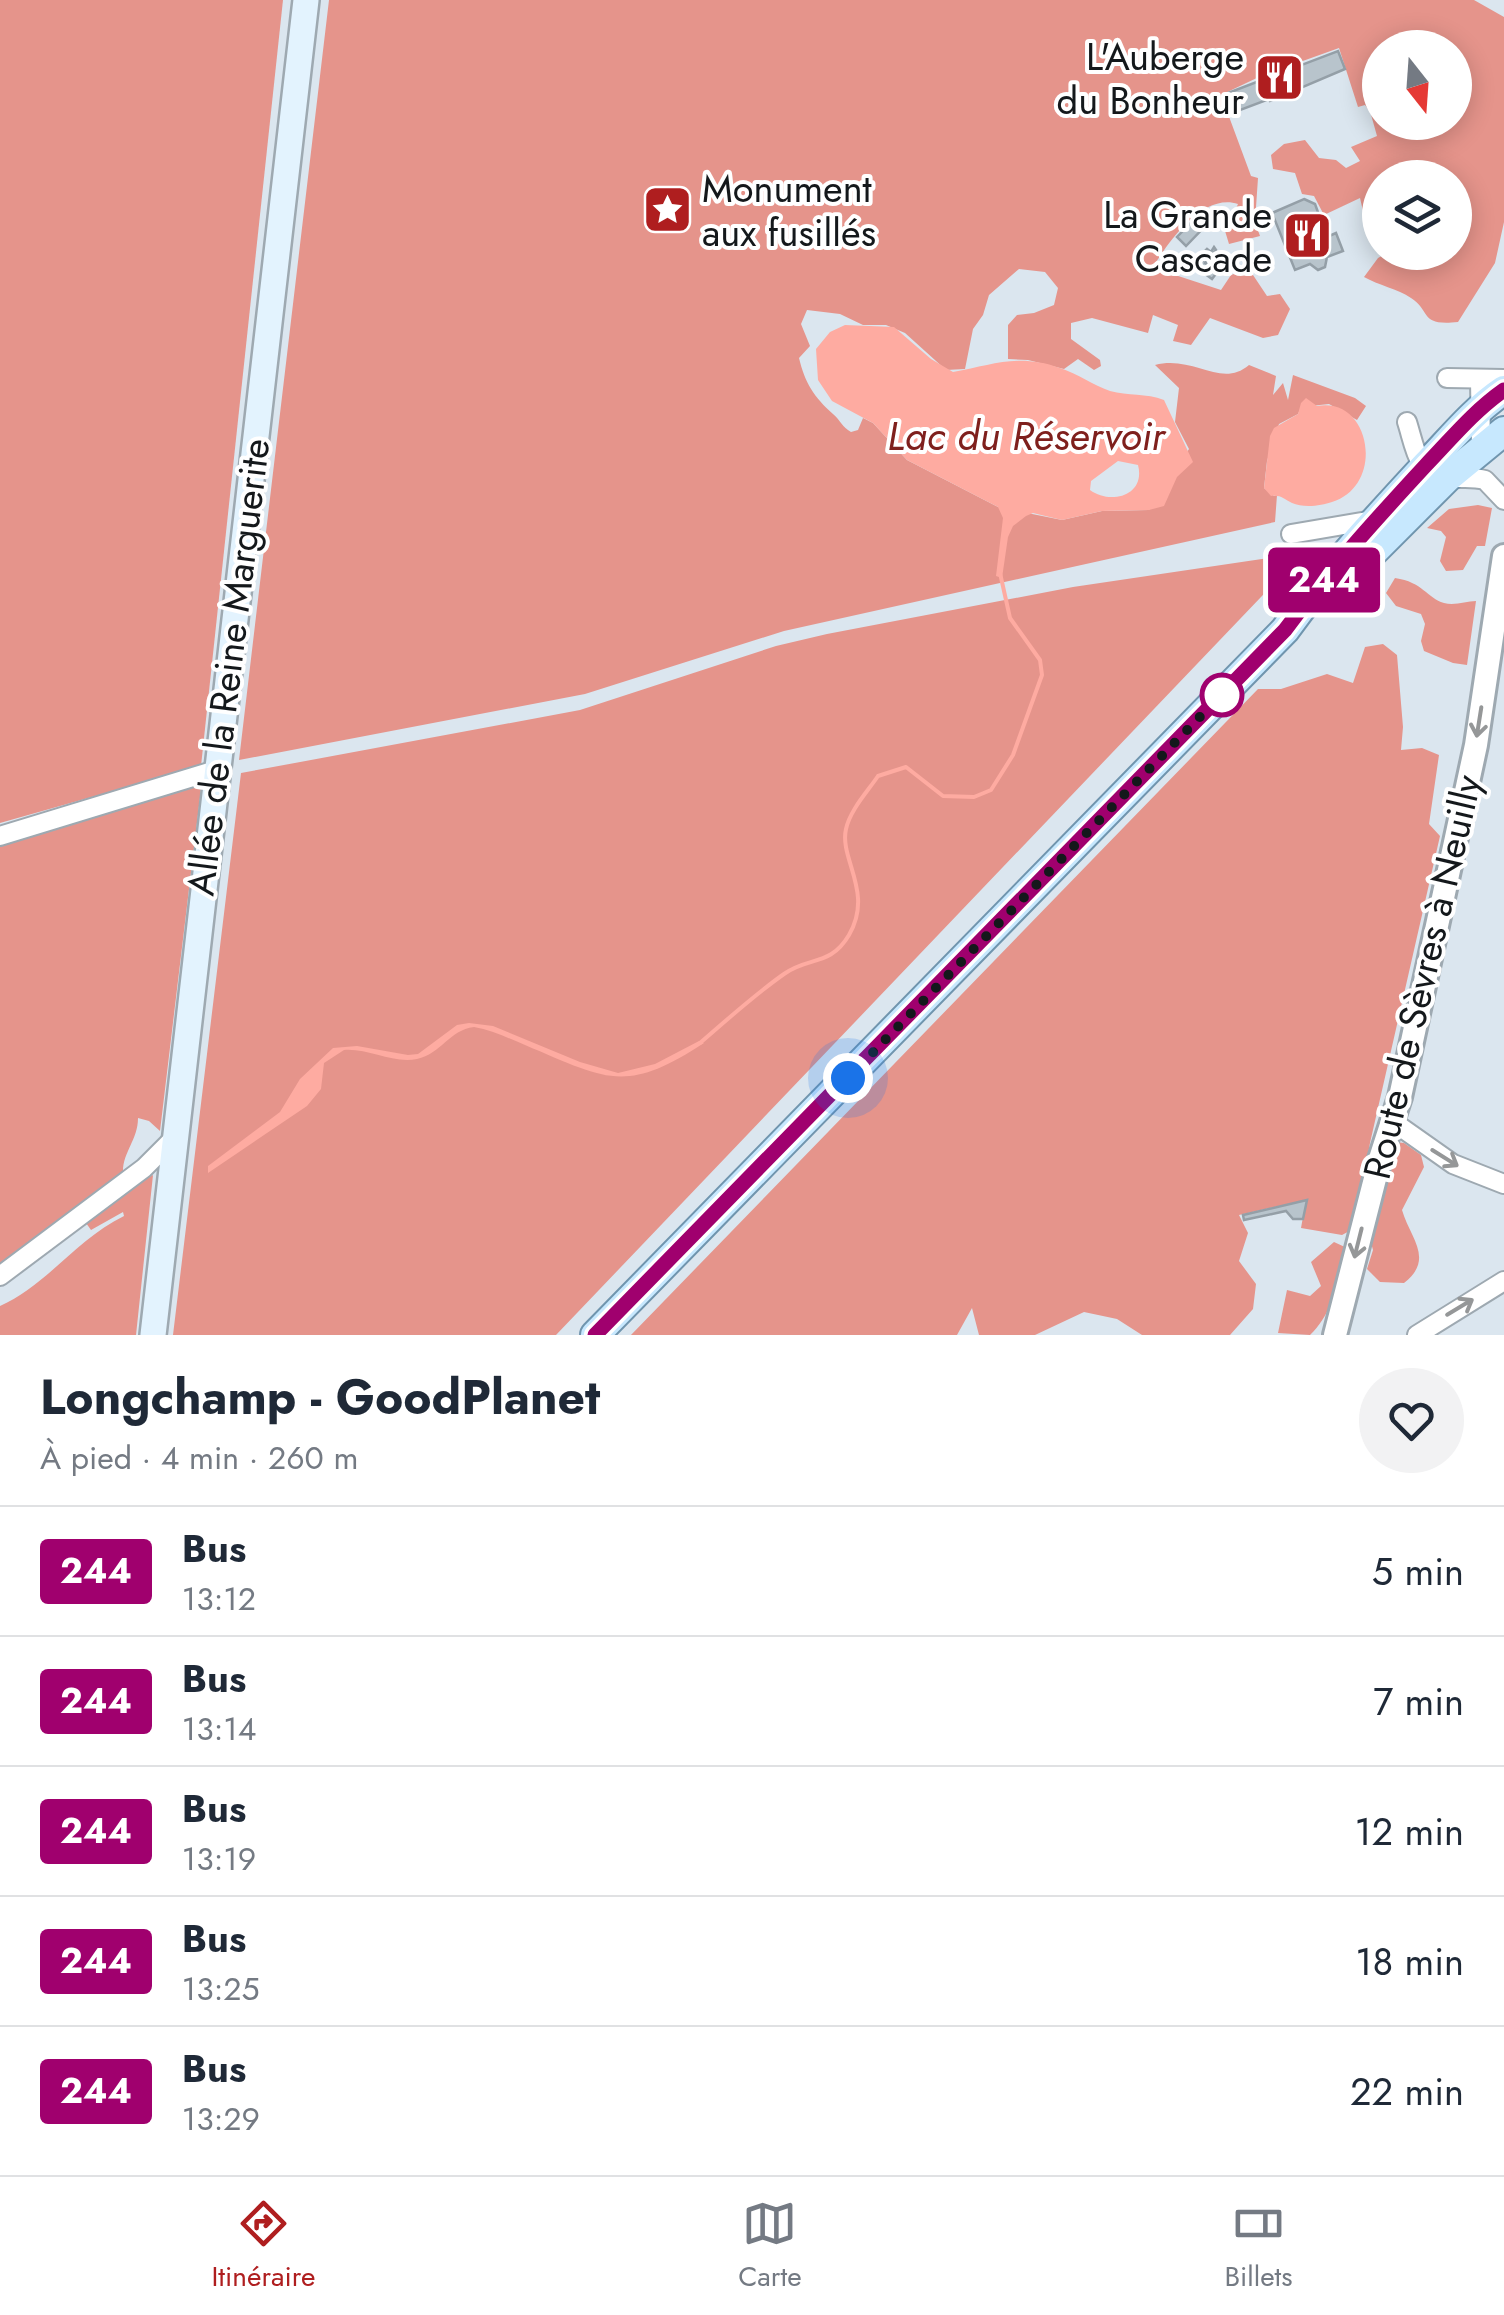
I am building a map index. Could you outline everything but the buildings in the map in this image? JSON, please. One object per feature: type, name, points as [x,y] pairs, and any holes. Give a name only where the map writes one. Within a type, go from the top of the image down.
[{"type":"main road","name":"Allée de la Reine Marguerite","points":[[153,1335],[306,0]]},
{"type":"main road","points":[[1285,630],[1319,606],[1435,473],[1489,392]]},
{"type":"main road","points":[[595,1335],[1285,630],[1379,519],[1435,473],[1492,440]]},
{"type":"street","points":[[1447,378],[1489,392]]},
{"type":"street","points":[[1489,392],[1504,380]]},
{"type":"street","points":[[1489,392],[1492,440]]},
{"type":"street","points":[[1407,422],[1435,473],[1485,480],[1504,500]]},
{"type":"street","points":[[1291,534],[1379,519]]},
{"type":"street","name":"Route de Sèvres à Neuilly","points":[[1335,1335],[1392,1121],[1476,745],[1504,556]]},
{"type":"street","points":[[0,836],[216,770]]},
{"type":"street","points":[[1392,1121],[1453,1164],[1504,1184]]},
{"type":"street","points":[[0,1276],[144,1168],[174,1138]]},
{"type":"street","points":[[1417,1335],[1504,1281]]},
{"type":"shaded area","points":[[0,0],[283,0],[201,766],[0,823]]},
{"type":"shaded area","points":[[329,0],[1474,0],[1504,17],[1504,222],[1495,263],[1458,322],[1432,320],[1411,298],[1364,277],[1369,270],[1472,270],[1472,160],[1362,160],[1362,207],[1360,198],[1324,215],[1314,196],[1302,194],[1295,173],[1273,169],[1271,155],[1284,144],[1305,140],[1319,158],[1336,160],[1346,168],[1360,161],[1351,147],[1368,140],[1472,140],[1472,30],[1362,30],[1362,106],[1358,107],[1339,48],[1221,95],[1251,176],[1258,178],[1255,222],[1260,236],[1229,244],[1222,221],[1232,217],[1238,204],[1213,205],[1190,220],[1156,262],[1169,273],[1221,290],[1231,275],[1249,269],[1267,296],[1280,294],[1290,309],[1278,335],[1263,338],[1210,318],[1191,345],[1173,341],[1178,325],[1153,315],[1148,333],[1092,318],[1071,323],[1071,339],[1100,360],[1101,366],[1094,370],[1078,359],[1064,369],[1008,359],[1008,325],[1017,315],[1054,305],[1058,288],[1045,272],[1019,269],[989,295],[983,315],[973,329],[965,369],[946,370],[905,333],[886,325],[863,325],[840,314],[807,310],[801,324],[810,346],[799,358],[801,367],[815,395],[846,428],[851,432],[858,430],[863,418],[873,423],[907,460],[998,507],[1062,520],[1102,511],[1149,510],[1189,449],[1175,422],[1179,388],[1155,365],[1182,364],[1228,374],[1249,365],[1276,376],[1273,395],[1283,383],[1288,400],[1293,375],[1355,398],[1366,406],[1357,420],[1329,404],[1301,407],[1298,414],[1279,424],[1267,461],[1264,488],[1277,495],[1275,522],[784,631],[585,694],[239,760]]},
{"type":"shaded area","points":[[1478,505],[1492,508],[1485,546],[1477,546],[1463,570],[1446,571],[1440,561],[1446,537],[1441,531],[1427,528],[1449,509]]},
{"type":"shaded area","points":[[1303,553],[556,1335],[173,1335],[241,773],[580,710],[776,646],[827,634],[1073,587]]},
{"type":"shaded area","points":[[1395,578],[1412,583],[1444,603],[1476,601],[1467,665],[1424,651],[1421,641],[1425,624],[1421,614],[1396,606],[1386,593]]},
{"type":"shaded area","points":[[1383,644],[1397,655],[1401,750],[1422,748],[1439,755],[1429,824],[1440,836],[1370,1143],[1355,1228],[1342,1235],[1301,1228],[1306,1200],[1239,1215],[1248,1233],[1239,1261],[1256,1284],[1253,1309],[1230,1335],[1142,1335],[1117,1319],[1084,1312],[1035,1335],[979,1335],[972,1308],[957,1335],[631,1335],[1258,689],[1281,689],[1327,674],[1353,683],[1365,647]]},
{"type":"shaded area","points":[[198,785],[201,789],[160,1131],[149,1121],[138,1118],[123,1173],[0,1265],[0,841]]},
{"type":"shaded area","points":[[1396,1142],[1421,1155],[1424,1167],[1402,1210],[1419,1257],[1413,1274],[1404,1283],[1380,1282],[1367,1269],[1373,1250],[1370,1239]]},
{"type":"shaded area","points":[[153,1175],[136,1335],[0,1335],[0,1306],[33,1286],[92,1236],[124,1216],[123,1212],[91,1230],[86,1223]]},
{"type":"shaded area","points":[[1334,1242],[1347,1248],[1325,1316],[1310,1335],[1278,1333],[1287,1290],[1310,1296],[1321,1286],[1311,1262]]},
{"type":"water","name":"Lac du Réservoir","points":[[845,325],[894,327],[931,359],[953,372],[1031,361],[1067,370],[1110,391],[1164,400],[1193,462],[1177,477],[1164,506],[1102,511],[1062,520],[1033,513],[1026,516],[1013,526],[1002,578],[996,576],[1003,518],[998,507],[907,460],[873,423],[832,401],[818,380],[816,349],[830,332]],"holes":[[[1118,461],[1138,465],[1137,484],[1124,495],[1107,497],[1090,490],[1091,481]]]},
{"type":"water","points":[[1306,398],[1317,406],[1335,407],[1350,414],[1360,427],[1365,444],[1360,478],[1349,493],[1312,506],[1271,496],[1264,488],[1270,436],[1274,428],[1298,414]]},
{"type":"water","points":[[457,1025],[493,1026],[580,1062],[618,1073],[655,1064],[699,1041],[704,1043],[654,1070],[615,1076],[596,1073],[474,1027],[417,1059],[344,1050],[324,1063],[321,1089],[307,1106],[208,1173],[208,1166],[280,1112],[300,1079],[333,1048],[357,1046],[418,1054]]},
{"type":"waterway","points":[[700,1043],[773,982],[793,968],[827,957],[849,935],[858,905],[846,829],[855,808],[878,776],[906,767],[943,796],[974,797],[991,790],[1013,755],[1042,675],[1040,660],[1010,618],[1000,573]]},
{"type":"bus line","name":"244","points":[[595,1335],[1285,630],[1408,484],[1482,406],[1504,390]]},
{"type":"place","name":"L'Auberge du Bonheur","points":[[1279,78]]},
{"type":"place","name":"Monument aux fusillés","points":[[667,210]]},
{"type":"place","name":"La Grande Cascade","points":[[1307,236]]},
{"type":"route","points":[[848,1078],[1230,686],[1222,695]]}]
